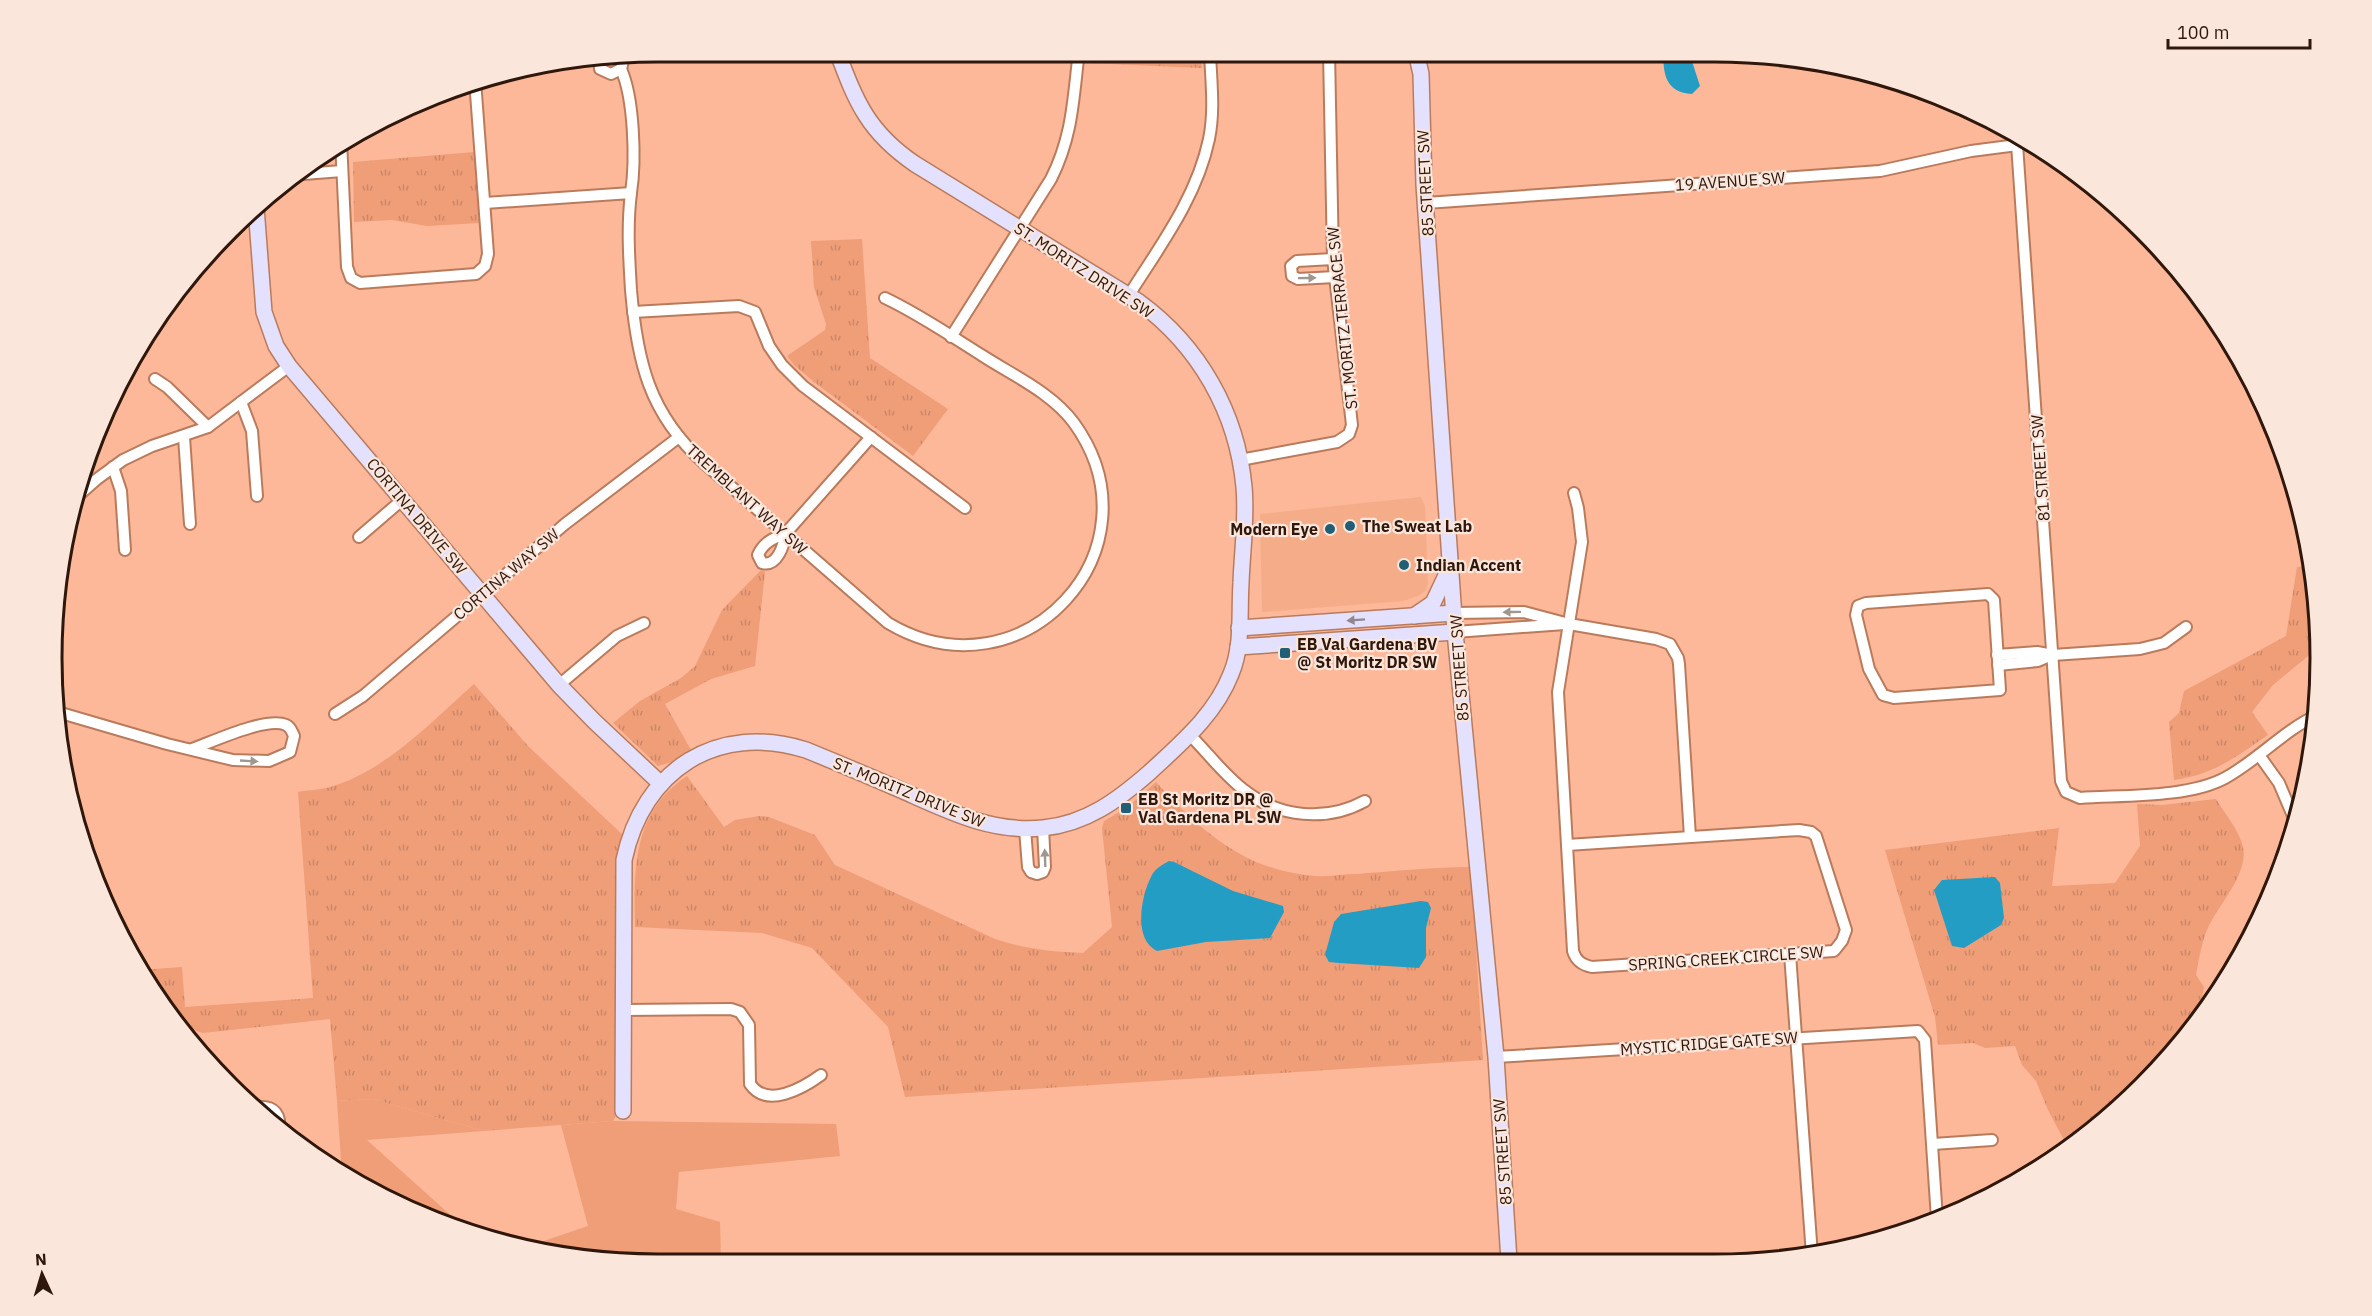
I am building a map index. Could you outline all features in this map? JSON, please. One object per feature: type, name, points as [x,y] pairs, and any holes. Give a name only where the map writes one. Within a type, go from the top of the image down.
[{"type":"street","name":"ST. MORITZ DRIVE SW","points":[[623,1111],[624,860],[637,818],[661,784],[692,759],[713,749],[743,742],[780,743],[806,750],[970,819],[994,826],[1025,829],[1071,823],[1104,808],[1130,790],[1206,718],[1232,673],[1238,646],[1244,489],[1233,430],[1206,371],[1167,326],[1129,295],[915,164],[886,142],[862,112],[842,62]]},
{"type":"street","name":"ST. MORITZ DRIVE SW","points":[[846,71],[847,62]]},
{"type":"street","points":[[951,337],[1020,228],[1062,156],[1071,121],[1078,62]]},
{"type":"street","points":[[1129,295],[1191,194],[1200,172],[1209,139],[1213,108],[1211,62]]},
{"type":"street","name":"ST. MORITZ TERRACE SW","points":[[1240,460],[1337,442],[1349,434],[1352,422],[1333,259],[1329,62]]},
{"type":"street","name":"85 STREET SW","points":[[1418,62],[1455,632],[1496,1057],[1509,1254]]},
{"type":"street","name":"85 STREET SW","points":[[1420,75],[1422,62]]},
{"type":"street","name":"TREMBLANT WAY SW","points":[[623,63],[621,69],[628,84],[633,162],[628,252],[634,330],[644,374],[665,418],[695,455],[888,623],[918,638],[937,643],[974,645],[1010,638],[1046,618],[1066,601],[1088,569],[1100,532],[1102,495],[1093,456],[1076,425],[1058,405],[885,298]]},
{"type":"street","points":[[598,65],[607,74],[615,74],[621,69]]},
{"type":"street","points":[[341,153],[348,272],[356,282],[476,274],[485,266],[488,254],[477,90]]},
{"type":"street","name":"19 AVENUE SW","points":[[1426,203],[1880,171],[2017,144]]},
{"type":"street","name":"81 STREET SW","points":[[2017,144],[2061,781],[2066,792],[2080,798],[2181,791],[2203,787],[2223,779],[2259,755]]},
{"type":"street","points":[[312,173],[342,171]]},
{"type":"street","points":[[484,203],[631,193]]},
{"type":"street","name":"CORTINA DRIVE SW","points":[[257,217],[264,312],[276,346],[289,366],[559,685],[661,784]]},
{"type":"street","points":[[1333,259],[1297,261],[1291,266],[1292,276],[1298,279],[1335,277]]},
{"type":"street","points":[[633,312],[739,306],[751,309],[757,316],[769,346],[792,376],[965,508]]},
{"type":"street","points":[[86,489],[113,467],[152,446],[208,427],[289,366]]},
{"type":"street","points":[[155,379],[167,387],[208,427]]},
{"type":"street","points":[[242,402],[252,430],[257,496]]},
{"type":"street","points":[[184,436],[190,524]]},
{"type":"street","name":"CORTINA WAY SW","points":[[335,714],[363,696],[572,518],[679,437]]},
{"type":"street","points":[[785,534],[871,437]]},
{"type":"street","points":[[113,467],[121,491],[125,550]]},
{"type":"street","name":"SPRING CREEK CIRCLE SW","points":[[1568,845],[1799,830],[1811,832],[1816,836],[1846,934],[1834,951],[1592,967],[1576,958],[1573,951],[1558,692],[1582,542],[1574,493]]},
{"type":"street","points":[[359,537],[402,500]]},
{"type":"street","points":[[1414,616],[1433,603],[1451,564]]},
{"type":"street","points":[[1988,594],[1994,600],[1997,660],[2000,690],[1893,698],[1883,695],[1869,669],[1856,611],[1862,603],[1988,594]]},
{"type":"street","points":[[1239,628],[1454,613],[1524,612],[1569,624],[1670,644],[1679,664],[1690,837]]},
{"type":"street","points":[[559,685],[617,636],[644,623]]},
{"type":"street","points":[[1238,646],[1569,624]]},
{"type":"street","points":[[1997,660],[2037,652],[2053,655],[2153,647],[2164,643],[2186,627]]},
{"type":"street","points":[[65,714],[192,749],[233,760],[268,761],[290,752],[294,736],[290,727],[272,724],[243,731],[192,749]]},
{"type":"street","points":[[2291,810],[2283,790],[2259,755],[2289,731],[2307,721]]},
{"type":"street","points":[[1189,734],[1244,790],[1282,809],[1299,814],[1324,816],[1365,801]]},
{"type":"street","points":[[1025,829],[1028,867],[1031,873],[1036,874],[1042,872],[1046,867],[1043,828]]},
{"type":"street","points":[[1790,954],[1811,1246]]},
{"type":"street","points":[[624,1010],[730,1009],[740,1012],[749,1025],[750,1084],[760,1094],[771,1096],[793,1091],[821,1076]]},
{"type":"street","name":"MYSTIC RIDGE GATE SW","points":[[1496,1057],[1912,1030],[1922,1034],[1925,1040],[1933,1144]]},
{"type":"street","points":[[266,1107],[276,1111],[278,1117]]},
{"type":"street","points":[[1937,1211],[1933,1144],[1992,1140]]},
{"type":"shaded area","points":[[1421,497],[1425,506],[1428,584],[1425,591],[1403,601],[1262,612],[1260,514]]},
{"type":"green space","points":[[1202,62],[1202,68],[1086,63]]},
{"type":"green space","points":[[474,152],[479,223],[427,226],[392,220],[354,222],[353,162]]},
{"type":"green space","points":[[862,239],[870,358],[948,409],[913,456],[814,382],[787,356],[825,330],[826,324],[814,287],[811,241]]},
{"type":"green space","points":[[2297,567],[2303,567],[2305,580],[2310,655],[2273,685],[2252,712],[2268,735],[2213,769],[2174,780],[2169,722],[2179,713],[2184,691],[2286,636]]},
{"type":"green space","points":[[761,570],[765,572],[755,666],[711,679],[665,704],[691,750],[672,762],[658,766],[613,723],[640,701],[681,678],[695,666],[722,610]]},
{"type":"green space","points":[[474,684],[528,746],[623,835],[618,858],[617,1113],[613,1121],[483,1131],[373,1099],[337,1101],[330,1019],[203,1033],[192,1030],[149,969],[182,967],[185,1007],[313,998],[298,792],[322,789],[351,780],[389,757]]},
{"type":"green space","points":[[687,776],[724,827],[735,820],[759,816],[769,817],[815,835],[835,865],[995,939],[1050,951],[1083,953],[1112,927],[1102,828],[1104,821],[1126,808],[1156,782],[1190,817],[1227,846],[1246,857],[1291,873],[1326,876],[1471,867],[1483,1060],[905,1097],[888,1027],[812,948],[762,933],[635,927],[637,863],[646,824],[669,790]]},
{"type":"green space","points":[[2216,799],[2238,834],[2243,847],[2244,857],[2241,868],[2203,941],[2196,975],[2204,987],[2201,1001],[2136,1080],[2064,1140],[2036,1081],[2022,1065],[2015,1046],[1985,1048],[1973,1043],[1938,1045],[1935,1017],[1885,850],[2059,828],[2052,886],[2115,883],[2140,846],[2137,804],[2162,805]]},
{"type":"green space","points":[[373,1099],[483,1131],[367,1140],[454,1218],[394,1193],[341,1163],[337,1101]]},
{"type":"green space","points":[[613,1121],[836,1124],[840,1156],[679,1172],[676,1209],[720,1222],[721,1254],[619,1253],[580,1249],[540,1242],[588,1226],[561,1125]]},
{"type":"water","points":[[1664,62],[1692,62],[1700,86],[1692,94],[1676,90],[1671,86]]},
{"type":"water","points":[[1169,861],[1233,891],[1283,906],[1284,912],[1270,938],[1206,942],[1157,951],[1149,945],[1142,928],[1144,895],[1152,874],[1158,867]]},
{"type":"water","points":[[1995,877],[2000,883],[2004,918],[2001,925],[1964,948],[1952,946],[1934,890],[1942,880]]},
{"type":"water","points":[[1421,901],[1428,902],[1431,908],[1426,928],[1426,957],[1419,968],[1329,962],[1325,955],[1334,922],[1341,914]]},
{"type":"place","name":"The Sweat Lab","points":[[1350,526]]},
{"type":"place","name":"Modern Eye","points":[[1330,529]]},
{"type":"place","name":"Indian Accent","points":[[1404,565]]},
{"type":"place","name":"EB Val Gardena BV @ St Moritz DR SW","points":[[1285,653]]},
{"type":"place","name":"EB St Moritz DR @ Val Gardena PL SW","points":[[1126,808]]}]
